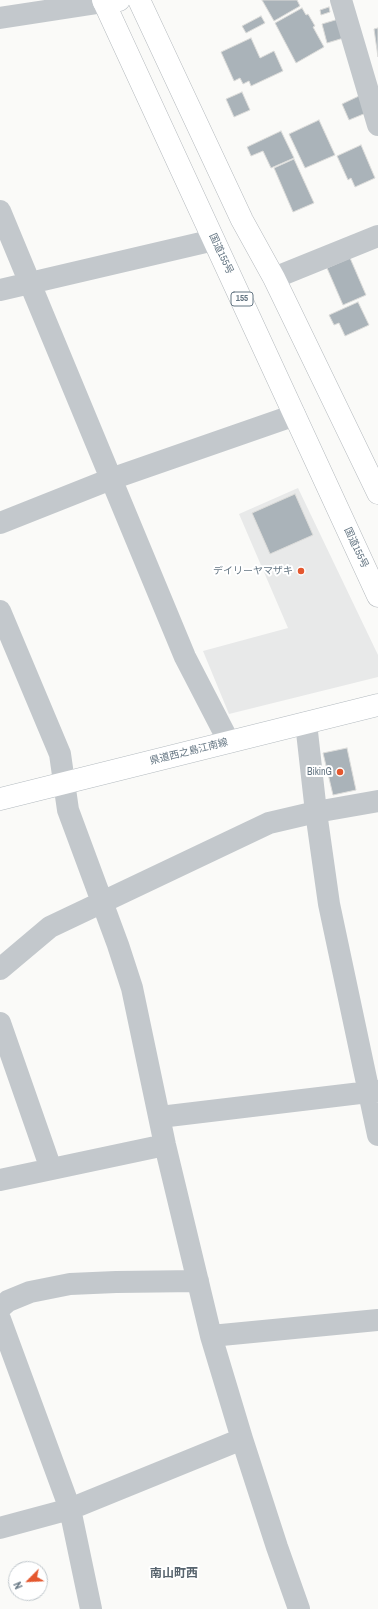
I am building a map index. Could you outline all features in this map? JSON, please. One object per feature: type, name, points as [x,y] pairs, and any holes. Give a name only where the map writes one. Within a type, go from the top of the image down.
[{"type":"main road","points":[[139,0],[242,220],[274,278],[378,493]]},
{"type":"main road","name":"国道155号","points":[[108,1],[214,240],[378,596]]},
{"type":"main road","name":"県道西之島江南線","points":[[0,799],[378,705]]},
{"type":"street","points":[[341,0],[378,125]]},
{"type":"street","points":[[0,18],[108,1]]},
{"type":"street","points":[[0,211],[185,657],[229,742]]},
{"type":"street","points":[[274,278],[378,236]]},
{"type":"street","points":[[0,290],[214,240]]},
{"type":"street","points":[[0,523],[111,480],[295,415]]},
{"type":"street","points":[[0,611],[60,754],[68,810],[132,988],[165,1145],[211,1336],[242,1439],[299,1609]]},
{"type":"street","points":[[306,723],[316,812],[329,904],[374,1092],[378,1135]]},
{"type":"street","points":[[0,969],[50,927],[269,823],[316,812],[378,801]]},
{"type":"street","points":[[0,1023],[51,1169]]},
{"type":"street","points":[[160,1117],[374,1092]]},
{"type":"street","points":[[0,1180],[165,1145]]},
{"type":"street","points":[[0,1308],[8,1301],[30,1292],[70,1284],[198,1281]]},
{"type":"street","points":[[0,1319],[70,1509],[91,1609]]},
{"type":"street","points":[[211,1336],[378,1320]]},
{"type":"street","points":[[0,1528],[70,1509],[242,1439]]},
{"type":"shaded area","name":"デイリーヤマザキ","points":[[298,488],[378,655],[378,677],[229,714],[203,651],[288,628],[239,514]]},
{"type":"building","points":[[262,0],[297,0],[300,6],[274,21]]},
{"type":"building","points":[[329,7],[330,12],[321,15],[320,10]]},
{"type":"building","points":[[302,8],[306,15],[308,14],[315,26],[313,27],[324,47],[296,63],[275,23]]},
{"type":"building","points":[[261,16],[265,23],[246,33],[242,26]]},
{"type":"building","points":[[342,18],[347,37],[327,43],[322,24]]},
{"type":"building","points":[[378,28],[378,57],[374,29]]},
{"type":"building","points":[[251,38],[260,58],[274,51],[283,71],[251,86],[249,81],[243,84],[240,78],[234,81],[221,52]]},
{"type":"building","points":[[242,92],[250,110],[234,117],[226,99]]},
{"type":"building","points":[[359,96],[366,113],[349,120],[342,104]]},
{"type":"building","points":[[319,120],[335,155],[305,168],[289,134]]},
{"type":"building","points":[[281,131],[294,158],[271,168],[263,151],[251,156],[247,147]]},
{"type":"building","points":[[361,145],[375,178],[355,187],[351,178],[348,180],[337,156]]},
{"type":"building","points":[[294,159],[314,203],[293,212],[274,168]]},
{"type":"building","points":[[350,258],[366,295],[343,305],[327,268]]},
{"type":"building","points":[[358,302],[369,325],[345,336],[339,323],[334,325],[329,315]]},
{"type":"building","points":[[295,494],[313,535],[270,554],[252,513]]},
{"type":"building","name":"BikinG","points":[[347,748],[356,790],[333,795],[323,753]]},
{"type":"place","name":"デイリーヤマザキ","points":[[301,571]]},
{"type":"place","name":"BikinG","points":[[340,772]]},
{"type":"district","name":"南山町西","points":[[174,1574]]}]
